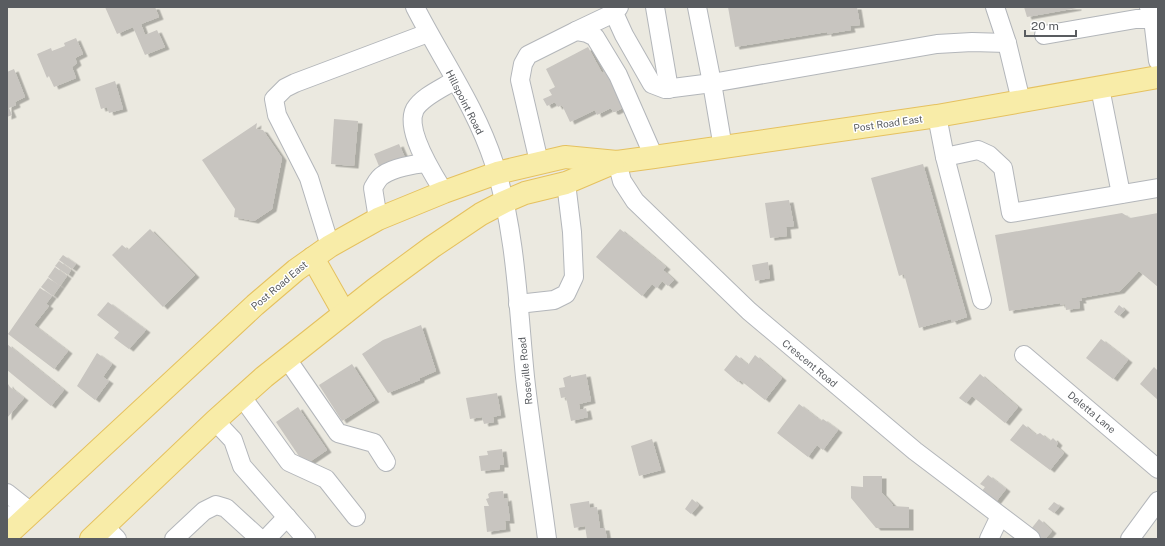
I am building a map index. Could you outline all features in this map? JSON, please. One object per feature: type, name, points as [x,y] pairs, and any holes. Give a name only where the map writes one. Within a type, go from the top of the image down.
[{"type":"main road","name":"Post Road East","points":[[16,522],[255,304],[313,258],[330,246],[378,219],[444,192],[497,173],[565,157],[617,162],[723,148],[937,116],[1158,77]]},
{"type":"main road","name":"Post Road East","points":[[104,535],[215,421],[242,397],[344,313],[432,247],[482,214],[504,202],[525,193],[566,183],[617,162]]},
{"type":"main road","points":[[313,258],[344,313]]},
{"type":"street","name":"Hillspoint Road","points":[[414,7],[455,80],[490,151],[504,202]]},
{"type":"street","points":[[655,7],[669,89]]},
{"type":"street","points":[[697,7],[723,148]]},
{"type":"street","points":[[995,7],[1008,43],[1021,101]]},
{"type":"street","points":[[540,162],[520,80],[523,64],[528,55],[616,10],[624,35],[652,84],[665,89],[712,83],[937,44],[972,42],[1008,43]]},
{"type":"street","points":[[1044,35],[1136,20],[1153,15],[1158,61]]},
{"type":"street","points":[[576,31],[587,33],[595,37],[618,75],[654,157]]},
{"type":"street","points":[[330,246],[309,178],[277,115],[274,99],[285,88],[295,83],[428,33]]},
{"type":"street","points":[[444,192],[426,163],[413,128],[414,110],[422,101],[455,80]]},
{"type":"street","points":[[1100,88],[1121,194]]},
{"type":"street","points":[[937,116],[945,157],[982,300]]},
{"type":"street","points":[[945,157],[978,150],[989,155],[1003,168],[1011,213],[1158,188]]},
{"type":"street","name":"Crescent Road","points":[[617,162],[622,181],[635,201],[749,311],[915,451],[1031,539]]},
{"type":"street","points":[[378,219],[373,188],[378,179],[384,174],[413,164],[426,163]]},
{"type":"street","points":[[518,304],[554,300],[566,294],[574,276],[572,232],[566,183]]},
{"type":"street","name":"Roseville Road","points":[[504,202],[511,244],[526,380],[547,539]]},
{"type":"street","name":"Deletta Lane","points":[[1024,356],[1158,469]]},
{"type":"street","points":[[287,359],[338,433],[374,443],[386,462]]},
{"type":"street","points":[[242,397],[289,462],[326,478],[356,517]]},
{"type":"street","points":[[215,421],[233,440],[242,466],[306,539]]},
{"type":"street","points":[[7,493],[16,522]]},
{"type":"street","points":[[1130,539],[1151,513],[1158,501]]},
{"type":"street","points":[[174,539],[204,511],[216,505],[226,508],[260,539]]},
{"type":"street","points":[[989,539],[1000,516]]},
{"type":"street","points":[[266,539],[287,517]]},
{"type":"building","points":[[105,7],[155,7],[159,17],[141,24],[145,35],[157,30],[165,47],[145,55],[133,27],[117,34]]},
{"type":"building","points":[[728,7],[857,7],[860,25],[850,26],[851,30],[827,34],[827,32],[735,47]]},
{"type":"building","points":[[1024,7],[1077,7],[1077,8],[1027,17]]},
{"type":"building","points":[[76,38],[83,54],[75,58],[77,63],[72,67],[76,78],[54,87],[49,76],[47,78],[37,54],[51,48],[52,51],[65,46],[64,43]]},
{"type":"building","points":[[588,47],[602,73],[607,70],[625,107],[615,112],[613,112],[611,108],[597,115],[595,110],[570,122],[562,105],[558,107],[555,102],[547,106],[543,99],[552,95],[549,90],[555,87],[546,69]]},
{"type":"building","points":[[14,69],[25,97],[15,102],[16,105],[9,108],[12,115],[7,117],[7,72]]},
{"type":"building","points":[[115,81],[123,109],[109,113],[107,107],[101,109],[95,88]]},
{"type":"building","points":[[334,119],[358,121],[354,166],[331,164]]},
{"type":"building","points":[[257,123],[256,129],[263,130],[282,158],[272,209],[254,221],[234,217],[235,209],[202,160]]},
{"type":"building","points":[[399,144],[406,160],[381,171],[374,154]]},
{"type":"building","points":[[923,164],[967,317],[952,322],[951,319],[919,328],[904,274],[899,276],[871,178]]},
{"type":"building","points":[[789,200],[794,226],[786,227],[787,236],[770,238],[765,203]]},
{"type":"building","points":[[1122,213],[1130,218],[1158,213],[1158,287],[1139,271],[1120,291],[1081,298],[1082,301],[1079,301],[1080,308],[1066,310],[1065,304],[1060,305],[1060,303],[1009,311],[995,235]]},
{"type":"building","points":[[150,229],[195,275],[163,307],[112,255],[122,245],[128,250]]},
{"type":"building","points":[[620,229],[666,267],[663,270],[674,280],[668,286],[662,281],[657,288],[652,284],[642,296],[596,257]]},
{"type":"building","points":[[63,255],[76,264],[72,269],[59,260]]},
{"type":"building","points":[[59,261],[71,270],[68,275],[55,266]]},
{"type":"building","points":[[768,262],[770,278],[755,281],[752,265]]},
{"type":"building","points":[[55,267],[67,276],[60,286],[48,277]]},
{"type":"building","points":[[48,278],[60,286],[53,296],[41,287]]},
{"type":"building","points":[[40,288],[52,296],[46,304],[49,306],[34,325],[68,351],[54,369],[8,334]]},
{"type":"building","points":[[108,302],[146,330],[129,349],[114,338],[119,332],[97,315]]},
{"type":"building","points":[[1119,305],[1125,310],[1119,316],[1114,312]]},
{"type":"building","points":[[421,325],[436,371],[420,378],[420,380],[388,393],[362,354],[383,340]]},
{"type":"building","points":[[1101,339],[1128,360],[1113,379],[1086,358]]},
{"type":"building","points":[[7,344],[64,390],[51,406],[7,370]]},
{"type":"building","points":[[97,353],[112,364],[103,377],[109,381],[95,400],[77,386]]},
{"type":"building","points":[[736,355],[748,365],[755,355],[782,378],[765,400],[740,380],[738,382],[724,370]]},
{"type":"building","points":[[352,364],[375,400],[342,421],[319,385]]},
{"type":"building","points":[[1154,367],[1158,371],[1158,400],[1140,384]]},
{"type":"building","points":[[586,374],[591,401],[579,404],[580,410],[586,408],[588,417],[571,421],[566,397],[561,398],[559,388],[565,387],[563,378],[571,375],[571,377]]},
{"type":"building","points":[[980,374],[1018,407],[1005,423],[972,396],[966,403],[959,398]]},
{"type":"building","points":[[8,384],[24,398],[7,418]]},
{"type":"building","points":[[497,393],[501,415],[493,417],[494,422],[484,424],[482,417],[470,419],[466,398]]},
{"type":"building","points":[[799,404],[821,421],[823,419],[838,430],[823,450],[817,445],[808,457],[777,433]]},
{"type":"building","points":[[298,407],[327,450],[305,465],[276,422]]},
{"type":"building","points":[[1023,424],[1036,435],[1040,433],[1050,441],[1053,438],[1058,443],[1056,446],[1064,453],[1050,470],[1010,440]]},
{"type":"building","points":[[652,439],[661,470],[639,476],[631,446]]},
{"type":"building","points":[[502,449],[504,465],[500,465],[500,469],[481,471],[479,456],[488,455],[487,451]]},
{"type":"building","points":[[988,475],[1006,489],[992,507],[978,496],[985,487],[980,484]]},
{"type":"building","points":[[863,476],[882,476],[882,493],[893,505],[892,506],[909,507],[909,528],[876,528],[851,498],[851,486],[863,487]]},
{"type":"building","points":[[503,491],[504,499],[507,498],[510,521],[505,521],[506,529],[487,532],[484,506],[489,506],[486,499],[489,498],[488,494],[491,492]]},
{"type":"building","points":[[692,499],[699,505],[691,514],[685,509]]},
{"type":"building","points":[[589,501],[590,508],[597,507],[600,528],[605,528],[607,539],[587,539],[585,526],[574,528],[570,504]]},
{"type":"building","points":[[1054,502],[1060,506],[1054,513],[1048,509]]},
{"type":"building","points":[[1039,519],[1052,531],[1045,539],[1042,539],[1031,529]]}]
